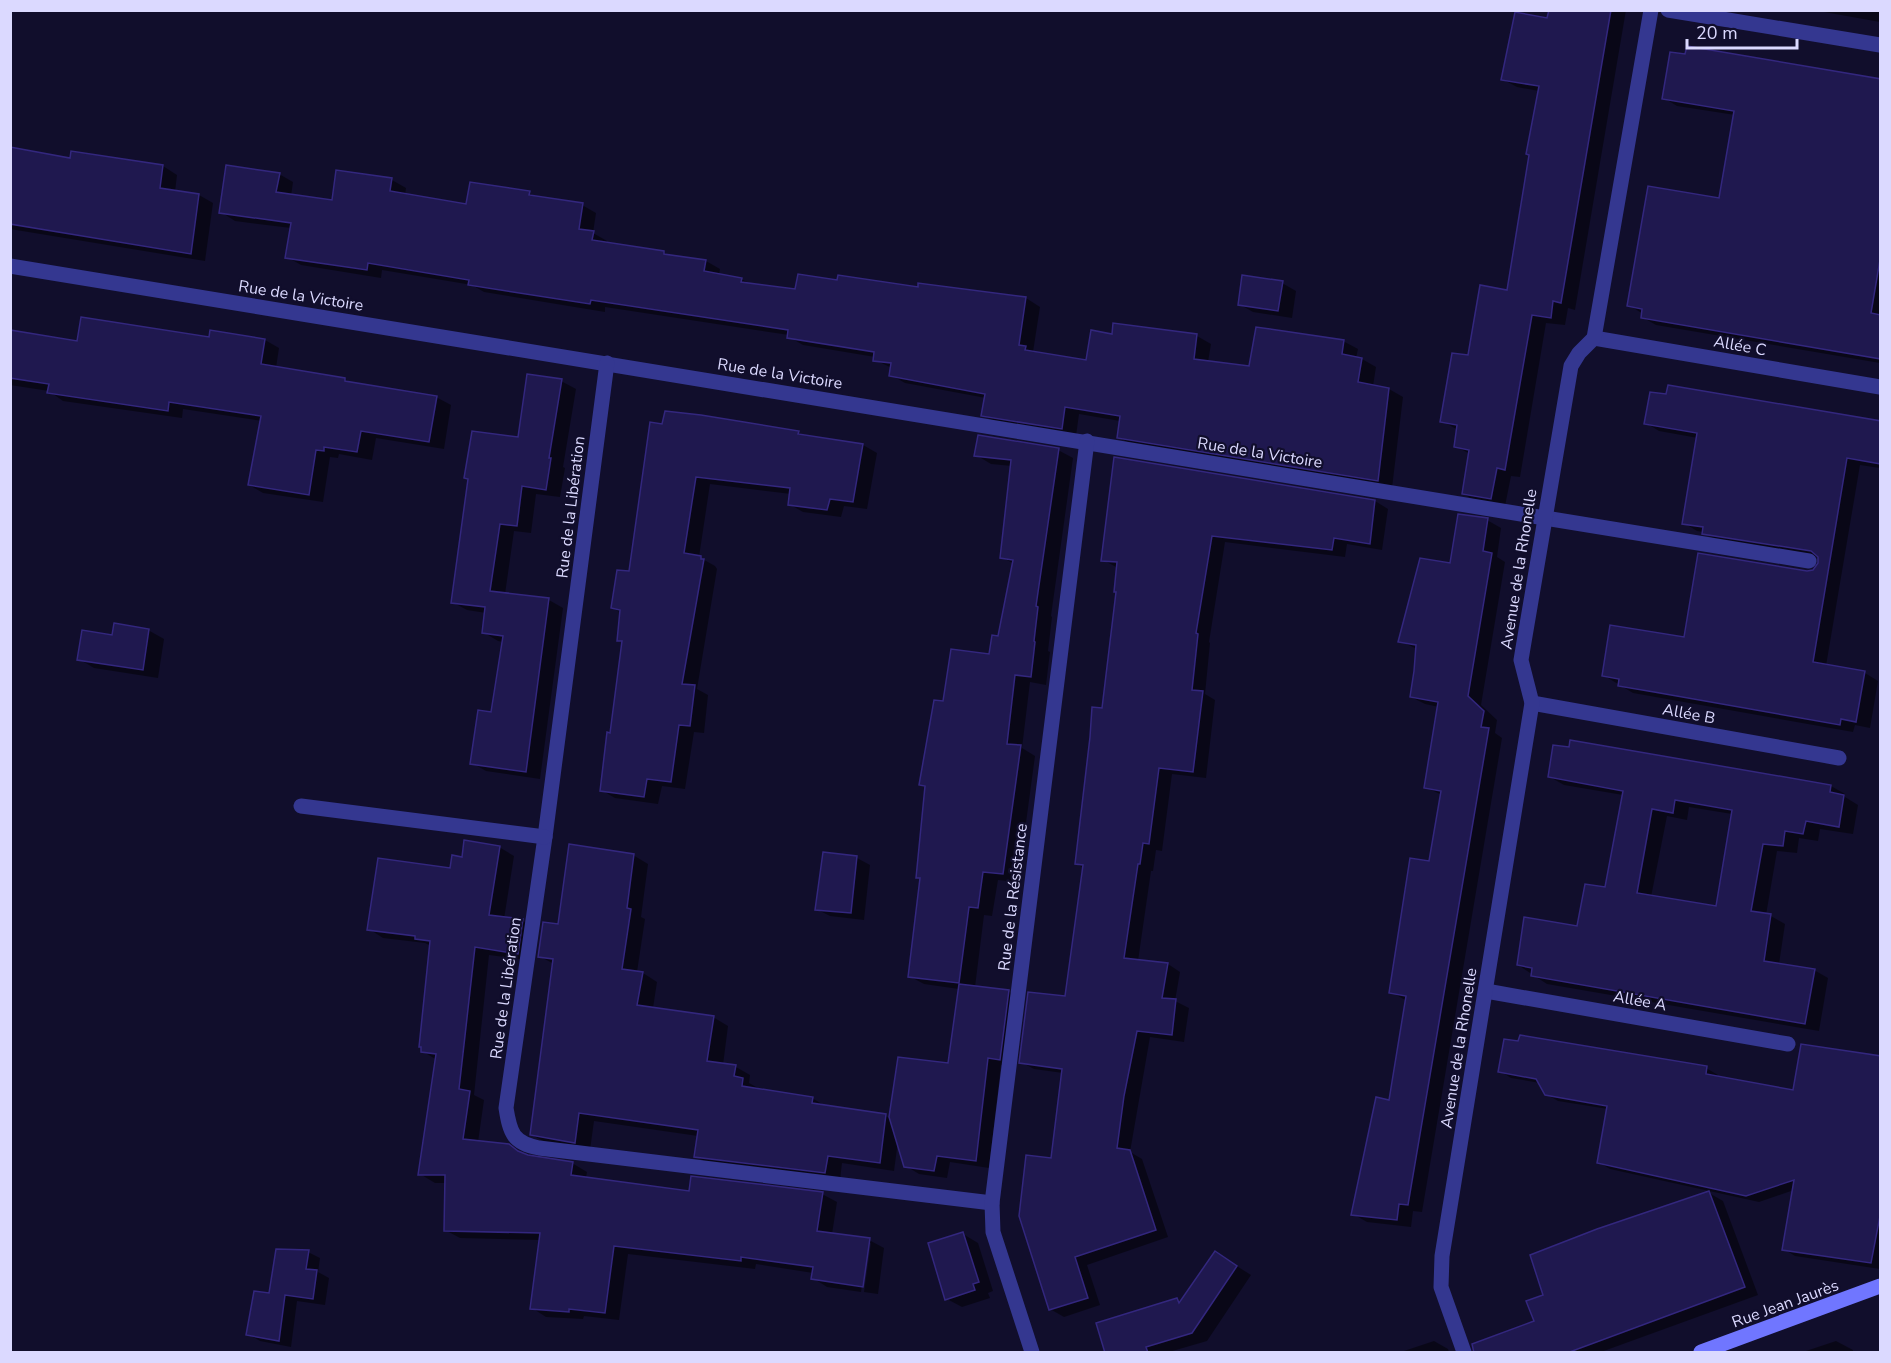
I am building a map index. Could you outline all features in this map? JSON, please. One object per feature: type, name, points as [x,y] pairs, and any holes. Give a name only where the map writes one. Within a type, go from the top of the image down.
[{"type":"street","name":"Avenue de la Rhonelle","points":[[1464,1353],[1446,1305],[1440,1272],[1532,704],[1521,660],[1572,366],[1579,354],[1594,338],[1651,10]]},
{"type":"street","points":[[1668,10],[1881,45]]},
{"type":"street","name":"Rue de la Victoire","points":[[10,266],[1809,561]]},
{"type":"street","name":"Allée C","points":[[1594,338],[1881,387]]},
{"type":"street","name":"Rue de la Libération","points":[[606,363],[545,837],[506,1108],[512,1133],[519,1142],[539,1148],[992,1203]]},
{"type":"street","name":"Rue de la Résistance","points":[[1032,1353],[993,1232],[992,1203],[1087,441]]},
{"type":"street","name":"Allée B","points":[[1532,704],[1839,758]]},
{"type":"street","points":[[301,806],[545,837]]},
{"type":"street","name":"Allée A","points":[[1485,991],[1788,1044]]},
{"type":"street","name":"Rue Jean Jaurès","points":[[1701,1353],[1881,1286]]},
{"type":"building","points":[[1549,10],[1611,10],[1561,303],[1553,301],[1551,318],[1532,315],[1505,470],[1497,468],[1491,499],[1462,494],[1469,450],[1454,447],[1457,425],[1440,422],[1452,353],[1468,355],[1480,285],[1507,290],[1529,155],[1526,154],[1539,86],[1501,80],[1515,12],[1547,18]]},
{"type":"building","points":[[1687,46],[1881,79],[1881,254],[1871,313],[1881,315],[1881,359],[1641,318],[1642,309],[1627,306],[1648,186],[1719,198],[1734,111],[1662,99],[1670,52],[1685,54]]},
{"type":"building","points":[[10,147],[70,158],[71,151],[163,165],[160,188],[199,194],[191,254],[10,224]]},
{"type":"building","points":[[226,165],[280,173],[276,192],[332,200],[336,170],[392,178],[390,191],[466,204],[470,182],[530,191],[529,195],[583,203],[579,229],[594,231],[592,240],[706,260],[704,271],[742,278],[741,282],[795,289],[798,274],[837,280],[838,275],[918,287],[918,283],[1026,297],[1019,345],[1026,346],[1025,350],[1086,360],[1091,330],[1112,334],[1113,323],[1197,334],[1194,359],[1249,366],[1256,327],[1344,340],[1342,354],[1362,358],[1358,382],[1389,388],[1378,481],[1117,438],[1120,416],[1065,407],[1062,429],[981,416],[985,394],[889,376],[891,363],[873,361],[874,352],[787,338],[788,330],[591,300],[590,304],[468,285],[469,280],[368,263],[367,270],[285,258],[291,223],[219,213]]},
{"type":"building","points":[[1242,275],[1283,281],[1278,311],[1238,305]]},
{"type":"building","points":[[81,317],[209,337],[210,330],[265,339],[261,364],[437,396],[429,442],[361,431],[357,452],[324,447],[324,451],[316,450],[309,495],[248,485],[261,416],[169,402],[168,411],[47,393],[49,384],[10,378],[10,330],[77,341]]},
{"type":"building","points":[[527,374],[562,379],[546,490],[522,486],[517,526],[500,524],[490,591],[549,598],[526,772],[470,764],[478,710],[491,712],[503,636],[482,633],[485,607],[451,603],[468,479],[464,478],[472,431],[518,437]]},
{"type":"building","points":[[1668,385],[1881,421],[1881,464],[1847,458],[1813,662],[1865,671],[1856,722],[1841,719],[1840,725],[1618,686],[1619,679],[1602,676],[1610,625],[1684,637],[1698,553],[1807,571],[1813,570],[1818,563],[1818,557],[1811,551],[1702,534],[1703,527],[1682,524],[1697,433],[1644,424],[1650,392],[1666,394]]},
{"type":"building","points":[[665,411],[799,431],[798,434],[863,444],[853,502],[830,499],[827,510],[788,505],[790,488],[696,477],[684,553],[701,556],[701,559],[704,559],[682,684],[695,685],[690,726],[679,725],[671,782],[647,779],[644,797],[600,791],[622,641],[617,641],[620,610],[611,608],[617,570],[629,571],[650,422],[662,424]]},
{"type":"building","points":[[978,435],[1059,448],[1036,606],[1038,607],[1031,677],[1015,675],[1007,744],[1021,745],[1003,874],[983,872],[978,908],[969,907],[959,983],[908,977],[920,878],[916,878],[925,786],[919,785],[934,700],[943,701],[951,649],[989,654],[992,635],[998,636],[1013,560],[1000,558],[1011,460],[974,456]]},
{"type":"building","points":[[1114,457],[1375,500],[1370,544],[1334,538],[1332,550],[1212,536],[1196,633],[1198,634],[1192,690],[1203,691],[1193,772],[1159,768],[1149,844],[1143,843],[1140,864],[1138,864],[1124,958],[1168,963],[1162,998],[1176,999],[1172,1035],[1137,1031],[1124,1096],[1117,1148],[1130,1150],[1156,1230],[1075,1257],[1088,1298],[1049,1310],[1019,1216],[1026,1155],[1051,1158],[1062,1069],[1019,1063],[1028,992],[1065,996],[1083,865],[1075,864],[1092,707],[1102,708],[1116,592],[1114,592],[1117,562],[1101,561]]},
{"type":"building","points":[[1458,514],[1488,518],[1483,551],[1492,553],[1468,696],[1484,711],[1481,727],[1489,728],[1408,1205],[1399,1204],[1397,1220],[1351,1215],[1376,1097],[1389,1100],[1406,996],[1389,993],[1410,858],[1429,861],[1441,791],[1424,788],[1438,702],[1410,697],[1416,645],[1398,642],[1420,558],[1450,563]]},
{"type":"building","points":[[114,623],[149,629],[143,670],[77,660],[82,630],[112,635]]},
{"type":"building","points":[[1570,740],[1831,785],[1830,792],[1844,795],[1839,827],[1806,821],[1803,834],[1785,831],[1783,846],[1763,844],[1751,911],[1771,914],[1764,961],[1815,969],[1805,1024],[1531,976],[1532,968],[1517,965],[1524,917],[1577,926],[1585,884],[1605,887],[1623,791],[1548,777],[1553,745],[1569,747]],"holes":[[[1675,800],[1732,810],[1716,906],[1637,893],[1652,809],[1673,813]]]},
{"type":"building","points":[[464,840],[500,846],[489,915],[523,919],[518,954],[475,947],[459,1089],[470,1091],[463,1139],[509,1144],[528,1155],[573,1162],[571,1175],[689,1191],[691,1176],[823,1192],[817,1231],[870,1238],[863,1287],[811,1279],[813,1267],[741,1257],[741,1261],[614,1246],[605,1313],[569,1309],[569,1312],[530,1309],[540,1233],[444,1231],[445,1175],[418,1175],[436,1054],[421,1052],[421,1047],[419,1047],[430,941],[415,939],[415,936],[367,930],[378,858],[450,868],[452,855],[462,857]]},
{"type":"building","points":[[569,844],[634,854],[627,908],[631,909],[622,969],[643,972],[637,1005],[714,1016],[707,1061],[736,1065],[734,1076],[743,1078],[742,1086],[813,1097],[812,1103],[886,1114],[880,1163],[828,1156],[825,1173],[694,1157],[698,1130],[579,1113],[575,1143],[530,1135],[553,959],[538,957],[543,922],[558,924]]},
{"type":"building","points":[[823,852],[857,856],[851,913],[815,910]]},
{"type":"building","points":[[959,984],[1009,990],[1000,1060],[988,1058],[976,1161],[937,1156],[934,1171],[904,1167],[889,1117],[898,1057],[948,1063]]},
{"type":"building","points":[[1520,1035],[1707,1066],[1706,1074],[1793,1090],[1801,1044],[1881,1056],[1881,1211],[1871,1263],[1782,1250],[1794,1180],[1746,1196],[1597,1163],[1607,1106],[1545,1095],[1536,1079],[1498,1072],[1504,1039],[1518,1041]]},
{"type":"building","points":[[1709,1191],[1745,1287],[1567,1353],[1474,1353],[1472,1344],[1534,1321],[1526,1301],[1543,1295],[1530,1255],[1597,1229]]},
{"type":"building","points":[[963,1232],[979,1282],[973,1284],[975,1290],[945,1300],[928,1243]]},
{"type":"building","points":[[276,1249],[309,1250],[306,1269],[317,1270],[313,1299],[285,1295],[279,1341],[246,1335],[254,1291],[269,1293]]},
{"type":"building","points":[[1215,1251],[1237,1266],[1192,1333],[1146,1347],[1148,1353],[1105,1353],[1096,1323],[1177,1298],[1179,1303]]}]
